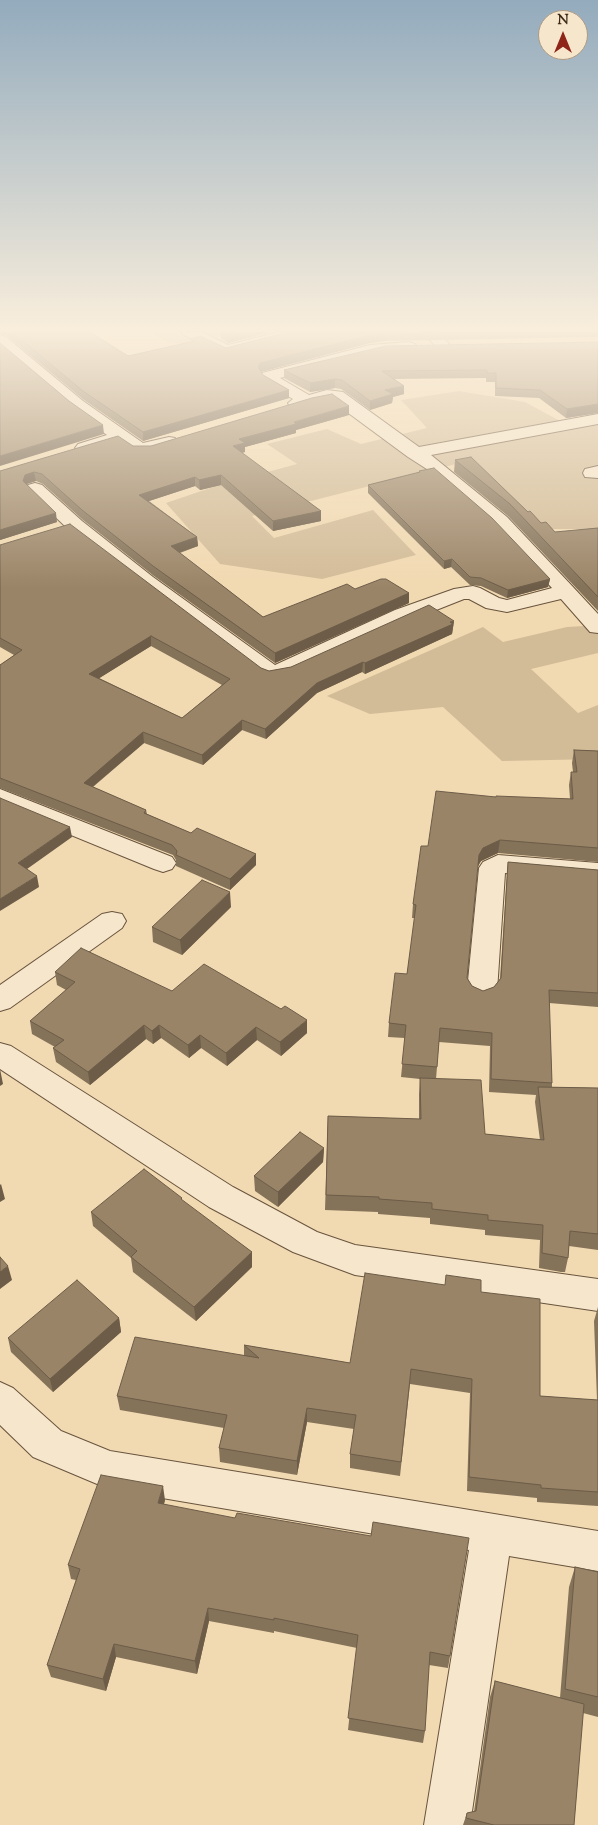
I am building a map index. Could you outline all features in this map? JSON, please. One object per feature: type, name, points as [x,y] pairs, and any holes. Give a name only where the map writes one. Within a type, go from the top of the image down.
[{"type":"street","points":[[94,417],[140,450],[184,437]]},
{"type":"street","points":[[366,417],[439,469],[500,521],[566,590],[598,627]]},
{"type":"street","points":[[414,453],[598,419]]},
{"type":"street","points":[[64,454],[121,437]]},
{"type":"street","points":[[35,489],[66,528],[146,580],[270,672],[282,671],[403,615],[461,593],[473,592],[493,604],[507,606],[566,590]]},
{"type":"street","points":[[0,797],[163,863]]},
{"type":"street","points":[[482,991],[492,868],[498,864],[598,872]]},
{"type":"street","points":[[0,1000],[112,921]]},
{"type":"street","points":[[0,1054],[221,1197],[306,1242],[355,1260],[598,1295]]},
{"type":"street","points":[[6,1407],[48,1444],[109,1470],[598,1551]]},
{"type":"street","points":[[447,1825],[492,1533]]},
{"type":"shaded area","points":[[417,417],[553,417],[571,427],[598,421],[598,529],[546,529],[468,461],[252,516],[274,538],[373,510],[416,555],[322,579],[220,564],[166,503],[216,486],[297,464],[267,444],[327,429],[361,444],[427,428]]},
{"type":"shaded area","points":[[585,626],[598,631],[598,653],[531,669],[578,713],[598,705],[598,759],[502,761],[443,707],[370,714],[327,696],[483,627],[503,642],[567,627]]},
{"type":"building","points":[[0,417],[92,417],[103,425],[0,456]]},
{"type":"building","points":[[121,417],[195,417],[143,432]]},
{"type":"building","points":[[248,417],[311,417],[294,422],[296,424],[239,439],[245,443],[233,446],[321,511],[273,521],[221,475],[199,480],[195,477],[139,495],[197,537],[171,546],[263,617],[347,584],[355,589],[381,579],[386,579],[409,593],[275,653],[153,566],[82,510],[42,474],[34,472],[25,475],[23,481],[56,513],[0,530],[0,471],[118,436],[133,446],[151,446]]},
{"type":"building","points":[[471,457],[528,512],[530,511],[541,523],[546,522],[555,532],[598,528],[598,597],[510,504],[455,460]]},
{"type":"building","points":[[434,468],[492,518],[550,579],[508,590],[481,578],[470,577],[452,559],[444,561],[368,485]]},
{"type":"building","points":[[70,524],[261,668],[269,671],[291,667],[429,605],[454,621],[450,622],[453,624],[317,683],[265,729],[242,720],[202,755],[143,732],[84,783],[146,810],[144,813],[191,833],[197,828],[256,854],[230,879],[176,855],[177,851],[172,845],[0,778],[0,665],[22,650],[0,638],[0,545]],"holes":[[[151,636],[230,679],[182,718],[89,674]]]},
{"type":"building","points":[[574,750],[598,751],[598,848],[500,840],[483,848],[479,855],[467,978],[472,986],[483,991],[494,987],[501,978],[508,862],[598,870],[598,993],[549,990],[552,1083],[491,1079],[492,1033],[440,1028],[437,1067],[402,1064],[406,1025],[389,1023],[395,973],[407,974],[416,905],[413,904],[421,846],[428,846],[436,791],[496,797],[573,799],[571,772],[577,772]]},
{"type":"building","points":[[0,798],[70,827],[18,863],[37,876],[0,899]]},
{"type":"building","points":[[202,880],[230,892],[180,940],[152,927]]},
{"type":"building","points":[[81,948],[172,991],[204,964],[281,1009],[285,1006],[307,1020],[280,1042],[256,1027],[226,1053],[200,1035],[188,1045],[159,1025],[152,1031],[144,1025],[88,1072],[53,1048],[64,1040],[30,1021],[75,982],[55,972]]},
{"type":"building","points":[[420,1078],[481,1080],[485,1134],[544,1140],[538,1087],[598,1088],[598,1234],[570,1231],[568,1258],[542,1253],[543,1225],[488,1220],[488,1215],[432,1209],[432,1203],[379,1199],[379,1197],[326,1195],[328,1116],[421,1119]]},
{"type":"building","points":[[300,1132],[324,1148],[278,1192],[254,1176]]},
{"type":"building","points":[[144,1169],[252,1252],[194,1307],[131,1257],[137,1251],[91,1212]]},
{"type":"building","points":[[0,1257],[8,1266],[0,1272]]},
{"type":"building","points":[[365,1273],[445,1285],[446,1275],[481,1280],[481,1292],[540,1299],[540,1396],[598,1400],[598,1492],[541,1488],[541,1485],[469,1477],[472,1379],[411,1369],[401,1462],[350,1454],[356,1415],[307,1408],[297,1461],[219,1448],[227,1415],[117,1396],[135,1337],[259,1358],[244,1345],[350,1363]]},
{"type":"building","points":[[77,1280],[119,1318],[50,1379],[8,1338]]},
{"type":"building","points":[[101,1475],[163,1486],[158,1503],[235,1518],[237,1513],[371,1536],[373,1522],[469,1538],[450,1656],[430,1652],[425,1731],[348,1718],[358,1635],[274,1618],[274,1620],[208,1608],[195,1661],[114,1644],[103,1679],[47,1665],[80,1569],[68,1565]]},
{"type":"building","points":[[575,1567],[598,1572],[598,1697],[565,1689]]},
{"type":"building","points":[[495,1681],[584,1704],[574,1825],[494,1825],[466,1818],[467,1813],[476,1811]]}]
